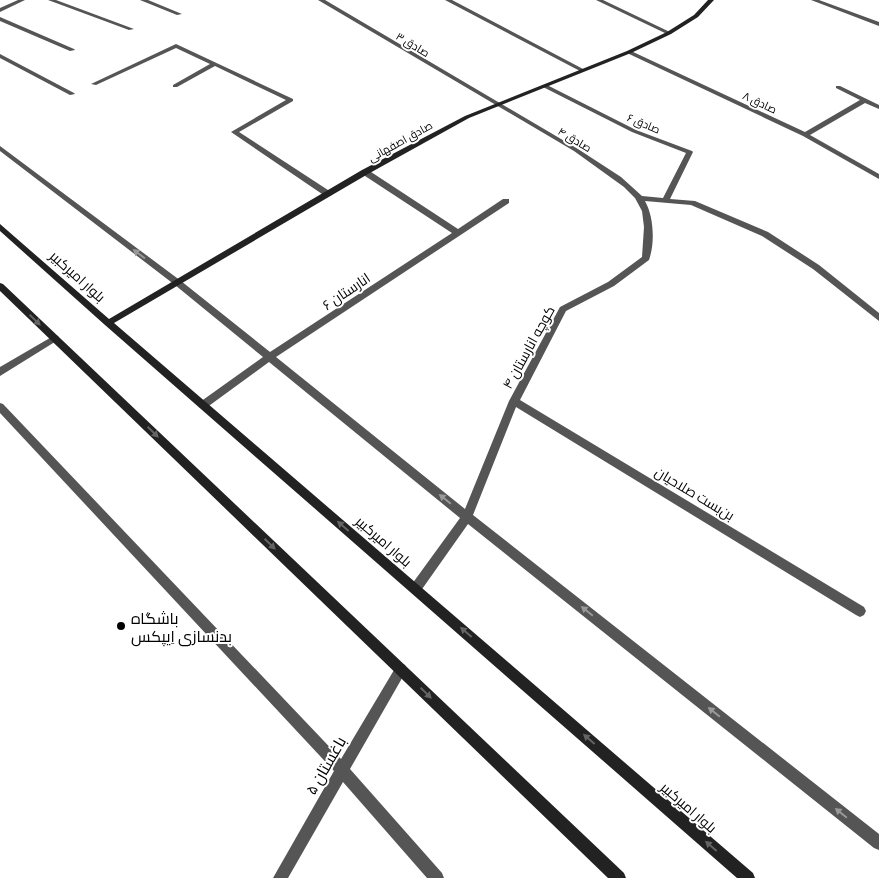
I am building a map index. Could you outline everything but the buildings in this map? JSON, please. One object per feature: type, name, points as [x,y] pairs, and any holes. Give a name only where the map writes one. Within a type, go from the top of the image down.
[{"type":"main road","name":"صادق اصفهانی","points":[[108,323],[364,172],[467,116],[629,52],[669,33],[696,16],[711,0]]},
{"type":"main road","name":"بلوار امیرکبیر","points":[[0,227],[202,405],[416,588],[748,878]]},
{"type":"main road","points":[[0,286],[619,878]]},
{"type":"street","points":[[0,10],[22,0]]},
{"type":"street","points":[[51,0],[131,29]]},
{"type":"street","points":[[143,0],[179,14]]},
{"type":"street","name":"صادق ۳","points":[[321,0],[496,105]]},
{"type":"street","points":[[448,0],[582,70]]},
{"type":"street","points":[[599,0],[669,33]]},
{"type":"street","points":[[814,0],[879,24]]},
{"type":"street","points":[[0,19],[72,50]]},
{"type":"street","points":[[94,84],[176,46],[215,64],[291,100],[234,132],[328,194]]},
{"type":"street","name":"صادق ۸","points":[[629,52],[805,134],[879,177]]},
{"type":"street","points":[[0,56],[72,94]]},
{"type":"street","points":[[174,86],[215,64]]},
{"type":"street","name":"صادق ۶","points":[[545,86],[634,131],[690,152],[666,200]]},
{"type":"street","points":[[838,87],[879,107]]},
{"type":"street","points":[[805,134],[865,100]]},
{"type":"street","name":"صادق ۴","points":[[496,105],[576,150],[608,172],[639,198]]},
{"type":"street","points":[[0,148],[178,283],[467,517],[879,843]]},
{"type":"street","points":[[364,172],[458,233]]},
{"type":"street","points":[[639,198],[692,203],[765,234],[816,267],[879,318]]},
{"type":"street","name":"کوچه انارستان ۴","points":[[416,588],[467,517],[514,401],[563,310],[611,284],[646,258],[649,233],[646,214],[639,198]]},
{"type":"street","name":"انارستان ۶","points":[[202,405],[506,201]]},
{"type":"street","points":[[0,372],[55,338]]},
{"type":"street","name":"بن‌بست صلاحیان","points":[[514,401],[860,611]]},
{"type":"street","points":[[0,408],[342,770],[437,878]]},
{"type":"street","name":"باغستان ۵","points":[[280,878],[400,669]]},
{"type":"place","name":"باشگاه بدنسازی اِیپکس","points":[[121,626]]}]
